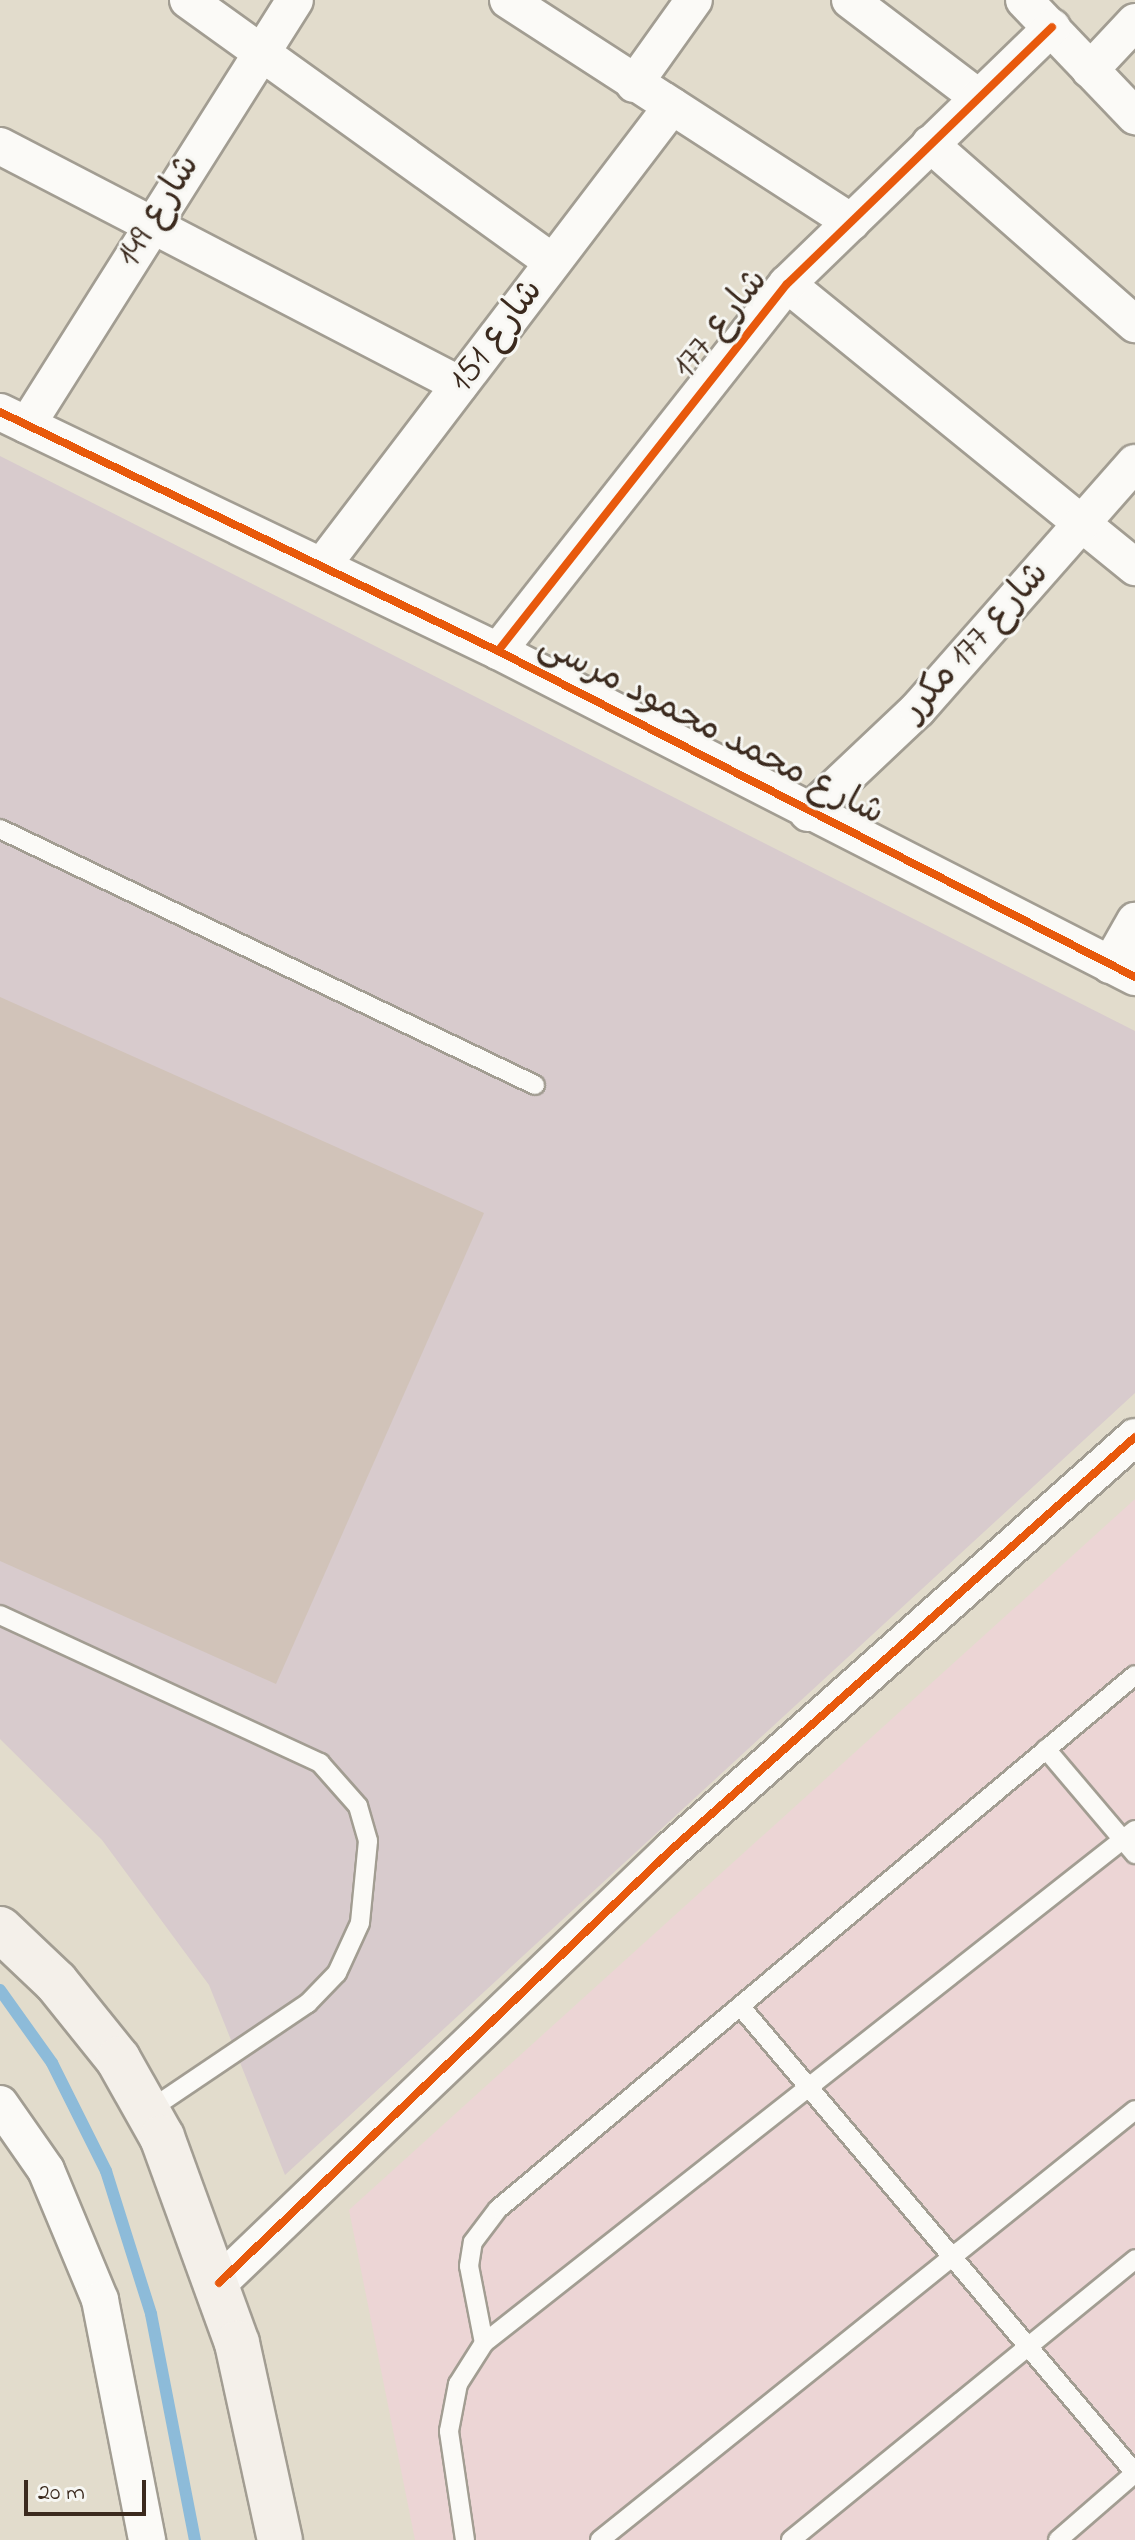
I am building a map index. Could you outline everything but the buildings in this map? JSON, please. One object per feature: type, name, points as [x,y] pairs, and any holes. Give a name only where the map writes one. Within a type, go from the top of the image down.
[{"type":"street","points":[[188,0],[553,262]]},
{"type":"street","name":"شارع 149","points":[[14,419],[149,224],[295,0]]},
{"type":"street","points":[[508,0],[851,222]]},
{"type":"street","points":[[634,84],[694,0]]},
{"type":"street","points":[[850,0],[978,97]]},
{"type":"street","points":[[1024,0],[1135,116]]},
{"type":"street","points":[[1090,70],[1135,22]]},
{"type":"street","name":"شارع 177","points":[[498,651],[787,284],[1052,27]]},
{"type":"street","name":"شارع 151","points":[[322,566],[672,106]]},
{"type":"street","points":[[930,144],[1135,324]]},
{"type":"street","points":[[0,146],[460,385]]},
{"type":"street","points":[[787,284],[1135,567]]},
{"type":"street","name":"شارع محمد محمود مرسى","points":[[14,419],[498,651],[808,813],[1122,971]]},
{"type":"street","name":"شارع 177 مكرر","points":[[808,813],[918,709],[1135,463]]},
{"type":"street","points":[[1122,971],[1135,921]]},
{"type":"street","points":[[219,2283],[671,1850],[1135,1437]]},
{"type":"street","points":[[0,1929],[56,1982],[148,2111],[219,2283],[280,2540]]},
{"type":"street","points":[[0,2104],[46,2170],[100,2300],[147,2540]]},
{"type":"lane","points":[[0,829],[535,1085]]},
{"type":"lane","points":[[0,1615],[320,1763],[358,1806],[368,1841],[360,1923],[337,1973],[308,2003],[148,2111]]},
{"type":"lane","points":[[484,2343],[469,2266],[473,2242],[498,2209],[1135,1675]]},
{"type":"lane","points":[[1046,1749],[1129,1835],[1135,1854]]},
{"type":"lane","points":[[465,2540],[449,2431],[458,2384],[484,2343],[1129,1835]]},
{"type":"lane","points":[[740,2006],[952,2254],[1025,2347],[1135,2473],[1058,2540]]},
{"type":"lane","points":[[600,2540],[952,2254],[1135,2110]]},
{"type":"lane","points":[[791,2540],[1135,2259]]},
{"type":"shaded area","points":[[0,456],[1135,1031],[1135,1393],[285,2175],[209,1985],[102,1840],[0,1739]]},
{"type":"shaded area","points":[[1135,1499],[1135,2540],[415,2540],[349,2210]]},
{"type":"waterway","points":[[0,1990],[52,2063],[106,2171],[151,2314],[195,2540]]},
{"type":"cycle path","points":[[498,651],[787,284],[1052,27]]},
{"type":"cycle path","points":[[0,412],[498,651],[1135,977]]},
{"type":"cycle path","points":[[219,2283],[671,1850],[1135,1437]]}]
